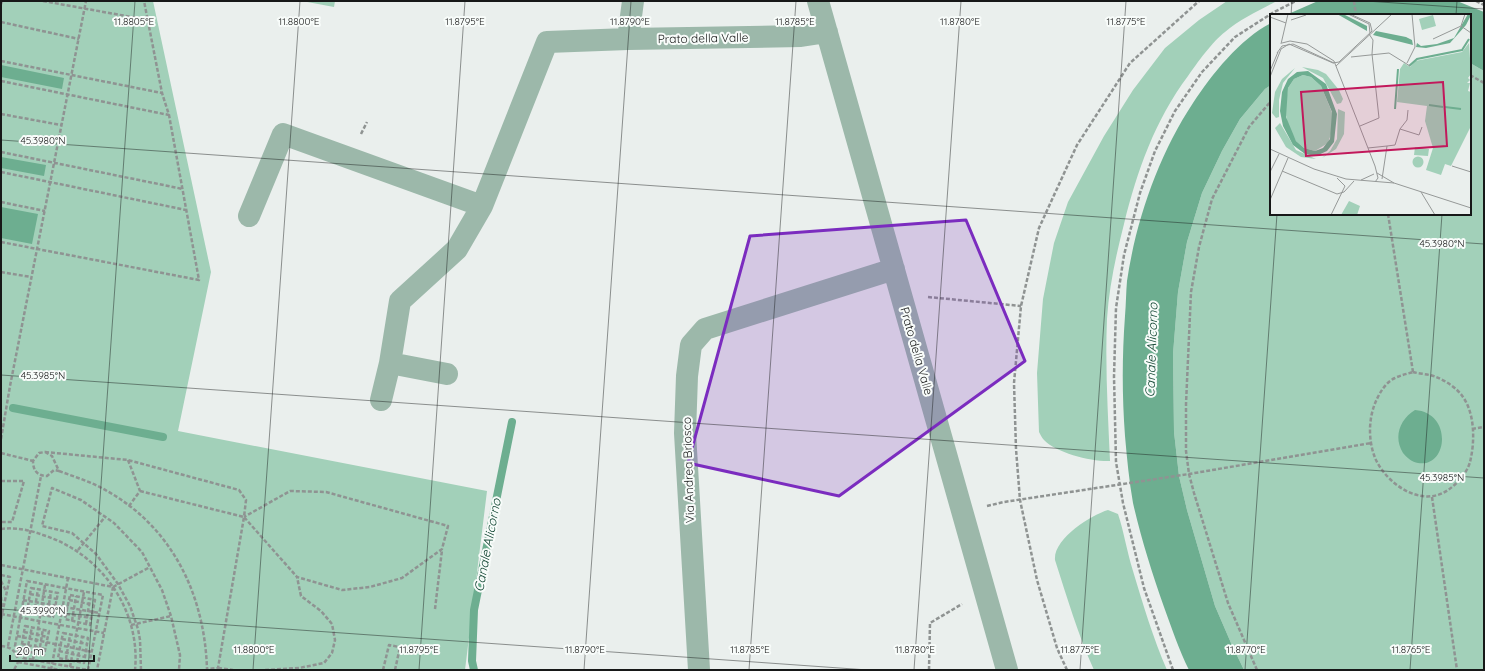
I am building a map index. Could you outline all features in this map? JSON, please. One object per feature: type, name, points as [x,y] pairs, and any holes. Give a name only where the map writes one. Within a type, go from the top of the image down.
[{"type":"street","points":[[628,40],[634,1]]},
{"type":"street","name":"Prato della Valle","points":[[818,1],[1007,670]]},
{"type":"street","name":"Prato della Valle","points":[[482,206],[548,42],[801,36],[827,32]]},
{"type":"street","points":[[249,216],[282,134],[482,206],[457,249],[400,301],[390,363],[381,400]]},
{"type":"street","name":"Via Andrea Briosco","points":[[699,670],[685,433],[687,376],[691,345],[705,329],[894,269]]},
{"type":"street","points":[[390,363],[447,374]]},
{"type":"path","points":[[43,1],[148,20]]},
{"type":"path","points":[[1,439],[31,277],[38,249],[86,1]]},
{"type":"path","points":[[1,242],[199,280],[169,115],[162,93],[144,1]]},
{"type":"path","points":[[1067,670],[1057,648],[1037,580],[1020,500],[1016,448],[1014,383],[1020,306],[1039,228],[1077,145],[1130,63],[1199,1]]},
{"type":"path","points":[[1271,14],[1296,1]]},
{"type":"path","points":[[1354,1],[1356,14]]},
{"type":"path","points":[[1476,1],[1484,5]]},
{"type":"path","points":[[1173,670],[1144,588],[1123,503],[1120,484],[1115,435],[1114,377],[1116,308],[1124,255],[1140,193],[1155,151],[1175,111],[1202,72],[1235,37],[1270,15]]},
{"type":"path","points":[[1,22],[79,39]]},
{"type":"path","points":[[1,61],[162,93]]},
{"type":"path","points":[[1471,76],[1484,83]]},
{"type":"path","points":[[1,81],[169,115]]},
{"type":"path","points":[[1257,670],[1228,603],[1189,474],[1186,435],[1187,354],[1191,292],[1199,247],[1212,199],[1249,127],[1270,102]]},
{"type":"path","points":[[1,114],[61,125]]},
{"type":"path","points":[[1,152],[183,188]]},
{"type":"path","points":[[1,172],[186,210]]},
{"type":"path","points":[[1,202],[45,211]]},
{"type":"path","points":[[1388,215],[1413,372]]},
{"type":"path","points":[[1,272],[31,277]]},
{"type":"path","points":[[921,296],[1020,306]]},
{"type":"path","points":[[1413,372],[1435,376],[1452,386],[1463,397],[1470,412],[1472,448],[1469,464],[1454,486],[1444,493],[1432,497],[1416,495],[1402,489],[1386,475],[1376,460],[1371,443],[1370,426],[1373,409],[1380,391],[1394,378],[1413,372]]},
{"type":"path","points":[[1472,429],[1484,427]]},
{"type":"path","points":[[980,508],[1004,502],[1179,476],[1371,443]]},
{"type":"path","points":[[45,452],[52,456],[59,471]]},
{"type":"path","points":[[218,668],[244,517],[246,500],[240,490],[128,460],[45,452],[39,453],[32,461],[33,468],[42,476],[47,476],[54,470],[96,485],[108,491],[129,506],[152,527],[172,551],[188,578],[199,607],[205,638],[207,669],[218,668],[233,670]]},
{"type":"path","points":[[1,453],[32,461]]},
{"type":"path","points":[[128,460],[140,491]]},
{"type":"path","points":[[8,646],[42,476]]},
{"type":"path","points":[[1,481],[24,482],[12,522],[1,522]]},
{"type":"path","points":[[141,670],[140,640],[136,624],[130,606],[118,584],[96,554],[72,533],[42,526],[52,488],[81,500],[114,523],[142,552],[162,590],[171,616],[180,655],[179,670]]},
{"type":"path","points":[[129,506],[140,491]]},
{"type":"path","points":[[140,491],[244,517],[297,577],[301,596],[321,611],[332,624],[335,640],[332,653],[324,663],[299,668],[265,670]]},
{"type":"path","points":[[244,517],[290,491],[326,492],[448,526],[442,549],[435,609]]},
{"type":"path","points":[[1432,497],[1457,670]]},
{"type":"path","points":[[78,550],[105,517]]},
{"type":"path","points":[[1,529],[31,531],[55,538],[78,550],[98,567],[113,587],[126,609],[133,634],[136,659],[134,670]]},
{"type":"path","points":[[297,577],[342,590],[370,587],[402,578],[442,549]]},
{"type":"path","points":[[1,565],[113,587],[150,567]]},
{"type":"path","points":[[1,575],[10,577],[1,616]]},
{"type":"path","points":[[51,669],[68,578]]},
{"type":"path","points":[[1,581],[7,592]]},
{"type":"path","points":[[27,581],[45,585],[104,595],[88,670],[23,658],[15,646],[27,581]]},
{"type":"path","points":[[32,660],[45,585]]},
{"type":"path","points":[[96,670],[113,587]]},
{"type":"path","points":[[31,588],[44,590],[58,593],[53,617],[27,612],[31,588]]},
{"type":"path","points":[[34,614],[38,589]]},
{"type":"path","points":[[47,616],[51,592]]},
{"type":"path","points":[[70,667],[84,592]]},
{"type":"path","points":[[30,594],[57,599]]},
{"type":"path","points":[[70,595],[83,598],[95,600],[90,624],[65,620],[70,595]]},
{"type":"path","points":[[72,621],[76,596]]},
{"type":"path","points":[[1,598],[1,616]]},
{"type":"path","points":[[86,624],[90,599]]},
{"type":"path","points":[[24,600],[100,613]]},
{"type":"path","points":[[69,600],[94,605]]},
{"type":"path","points":[[929,670],[930,623],[968,600]]},
{"type":"path","points":[[28,606],[55,611]]},
{"type":"path","points":[[66,614],[91,618]]},
{"type":"path","points":[[1,616],[14,616],[104,633]]},
{"type":"path","points":[[130,625],[171,616]]},
{"type":"path","points":[[25,626],[38,628],[50,631],[44,655],[21,650],[25,626]]},
{"type":"path","points":[[27,651],[32,627]]},
{"type":"path","points":[[39,653],[43,629]]},
{"type":"path","points":[[24,632],[48,637]]},
{"type":"path","points":[[63,633],[76,636],[88,638],[84,663],[58,658],[63,633]]},
{"type":"path","points":[[66,659],[70,635]]},
{"type":"path","points":[[17,636],[92,652]]},
{"type":"path","points":[[77,662],[82,637]]},
{"type":"path","points":[[62,639],[87,644]]},
{"type":"path","points":[[22,644],[46,649]]},
{"type":"path","points":[[383,670],[389,645],[404,648]]},
{"type":"path","points":[[1,646],[8,646],[15,652],[18,662],[14,670]]},
{"type":"path","points":[[396,670],[400,647]]},
{"type":"path","points":[[59,651],[85,658]]},
{"type":"path","points":[[18,662],[60,670]]},
{"type":"highlighted area","points":[[966,220],[1025,361],[839,496],[688,463],[750,236]]},
{"type":"shaded area","points":[[1,1],[153,1],[211,272],[178,431],[487,491],[465,670],[1,670]]},
{"type":"shaded area","points":[[302,1],[335,1],[334,7]]},
{"type":"shaded area","points":[[1227,1],[1277,1],[1237,23],[1215,41],[1200,59],[1176,93],[1148,147],[1129,204],[1109,295],[1106,354],[1110,461],[1094,460],[1066,453],[1050,445],[1043,439],[1039,432],[1037,373],[1043,299],[1054,243],[1068,202],[1104,136],[1133,90],[1165,48],[1199,20]]},
{"type":"shaded area","points":[[1471,64],[1484,71],[1484,670],[1244,670],[1215,606],[1187,510],[1179,476],[1174,432],[1173,354],[1178,292],[1187,242],[1202,193],[1222,151],[1240,119],[1265,89],[1270,86],[1270,215],[1471,215]]},
{"type":"shaded area","points":[[1108,510],[1118,514],[1144,608],[1167,670],[1094,670],[1078,630],[1055,560],[1056,552],[1066,536],[1074,529],[1083,522]]},
{"type":"water","points":[[1318,1],[1457,1],[1484,12],[1484,71],[1471,64],[1471,14],[1288,14]]},
{"type":"water","points":[[1270,24],[1270,86],[1265,89],[1240,119],[1222,151],[1202,193],[1187,242],[1178,292],[1173,354],[1174,432],[1179,476],[1187,510],[1215,606],[1244,670],[1189,670],[1155,581],[1133,503],[1128,470],[1123,391],[1123,346],[1127,281],[1136,235],[1143,211],[1160,166],[1181,123],[1193,103],[1218,69],[1248,38]]},
{"type":"water","points":[[1,65],[64,78],[62,89],[1,77]]},
{"type":"water","points":[[1,157],[46,165],[44,176],[1,168]]},
{"type":"water","points":[[1,207],[38,214],[32,244],[1,238]]},
{"type":"water","points":[[1415,410],[1427,413],[1436,420],[1441,429],[1442,440],[1440,449],[1436,457],[1428,462],[1418,463],[1412,461],[1403,453],[1400,447],[1398,435],[1402,423],[1405,418]]},
{"type":"waterway","points":[[13,408],[163,437]]},
{"type":"waterway","name":"Canale Alicorno","points":[[474,670],[472,661],[474,610],[512,422]]}]
